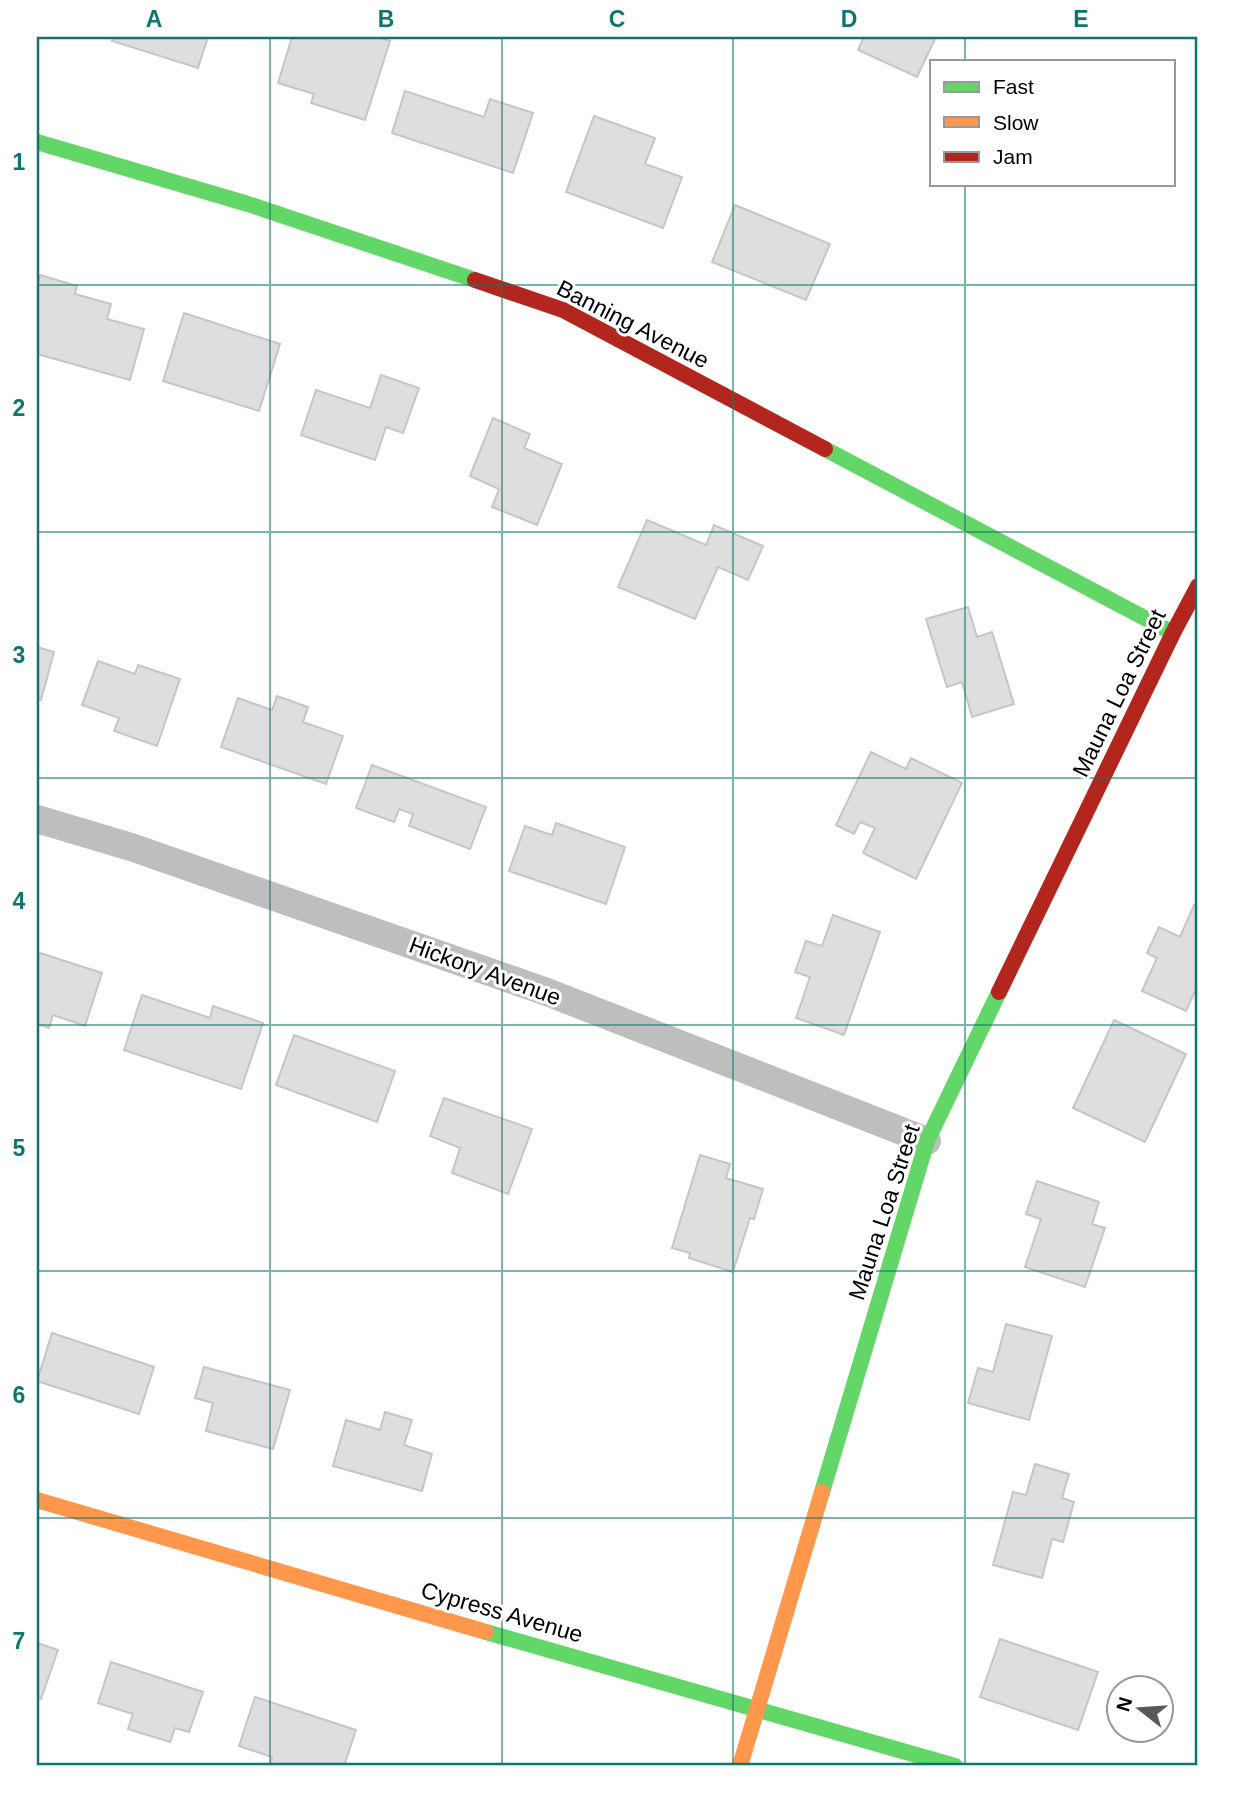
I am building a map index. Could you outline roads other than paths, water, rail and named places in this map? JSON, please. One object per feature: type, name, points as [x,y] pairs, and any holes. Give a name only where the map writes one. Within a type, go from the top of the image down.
[{"type":"street","name":"Banning Avenue","points":[[37,142],[248,204],[563,310],[1173,633]]},
{"type":"street","name":"Mauna Loa Street","points":[[740,1766],[927,1142],[1198,586]]},
{"type":"street","name":"Hickory Avenue","points":[[37,820],[131,847],[547,992],[927,1142]]},
{"type":"street","name":"Cypress Avenue","points":[[37,1500],[757,1711],[955,1766]]}]
